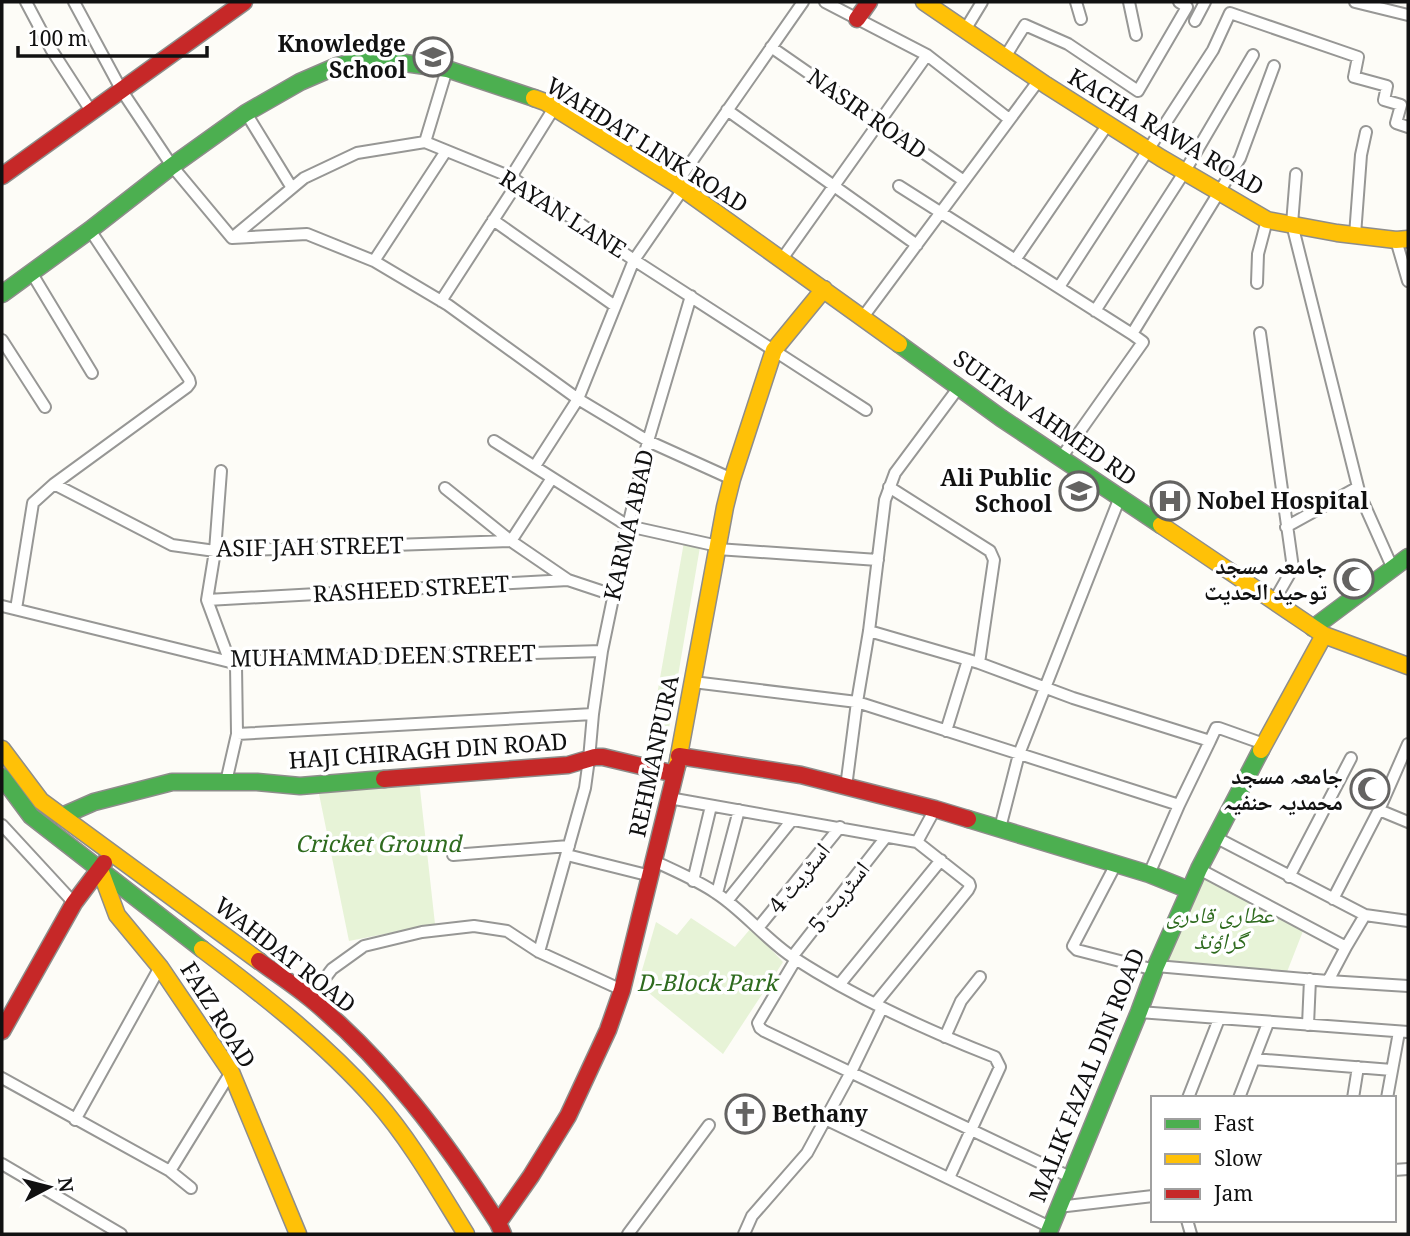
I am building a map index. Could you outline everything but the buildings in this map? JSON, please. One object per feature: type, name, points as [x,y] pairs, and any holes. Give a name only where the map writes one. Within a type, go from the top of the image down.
[{"type":"street","points":[[26,2],[51,49],[91,111]]},
{"type":"street","points":[[74,2],[122,91],[172,166],[232,238]]},
{"type":"street","points":[[4,169],[122,91],[244,2]]},
{"type":"street","points":[[535,466],[578,399],[634,260],[727,110],[803,2]]},
{"type":"street","points":[[825,2],[927,55],[1009,119]]},
{"type":"street","points":[[857,19],[869,2]]},
{"type":"street","points":[[965,30],[982,2]]},
{"type":"street","points":[[1076,2],[1081,19]]},
{"type":"street","points":[[1129,2],[1136,35]]},
{"type":"street","points":[[1005,57],[1025,25],[1068,44],[1138,91],[1187,7],[1179,2]]},
{"type":"street","points":[[1195,21],[1205,2]]},
{"type":"street","points":[[1355,2],[1408,15]]},
{"type":"street","name":"KACHA RAWA ROAD","points":[[934,4],[965,30],[1038,80],[1267,220],[1354,235],[1402,239]]},
{"type":"street","points":[[1059,288],[1213,50],[1230,13],[1358,57],[1354,77],[1387,86],[1384,100],[1401,106],[1396,123],[1408,127]]},
{"type":"street","name":"NASIR ROAD","points":[[771,47],[964,181]]},
{"type":"street","points":[[782,259],[927,55]]},
{"type":"street","points":[[1095,311],[1185,171],[1253,55]]},
{"type":"street","name":"WAHDAT LINK ROAD","points":[[2,294],[246,113],[300,82],[337,66],[362,60],[447,69],[545,102],[679,187],[824,289]]},
{"type":"street","points":[[1132,334],[1240,158],[1274,66]]},
{"type":"street","points":[[232,238],[304,178],[357,153],[425,142],[447,69]]},
{"type":"street","points":[[863,317],[1038,80]]},
{"type":"street","points":[[441,301],[493,220],[554,107]]},
{"type":"street","points":[[727,110],[917,245]]},
{"type":"street","points":[[246,113],[292,188]]},
{"type":"street","points":[[1015,260],[1108,124]]},
{"type":"street","points":[[1354,235],[1361,155],[1366,132]]},
{"type":"street","name":"RAYAN LANE","points":[[425,142],[514,180],[866,410]]},
{"type":"street","points":[[374,261],[446,151]]},
{"type":"street","points":[[1296,174],[1292,224],[1360,495],[1393,569]]},
{"type":"street","points":[[899,186],[1143,342],[1061,458]]},
{"type":"street","points":[[493,220],[615,306]]},
{"type":"street","points":[[1258,283],[1258,254],[1267,220]]},
{"type":"street","points":[[16,609],[33,503],[54,484],[190,383],[90,230]]},
{"type":"street","points":[[232,238],[307,234],[374,261],[441,301],[578,399],[648,441],[732,479]]},
{"type":"street","points":[[1402,239],[1408,281]]},
{"type":"street","points":[[31,272],[92,373]]},
{"type":"street","name":"SULTAN AHMED RD","points":[[824,289],[1061,458],[1319,631],[1408,666]]},
{"type":"street","name":"REHMANPURA","points":[[500,1229],[568,1116],[608,1030],[622,990],[679,756],[732,479],[774,350],[824,289]]},
{"type":"street","name":"KARMA ABAD","points":[[539,952],[585,788],[602,651],[628,526],[648,441],[691,296]]},
{"type":"street","points":[[1260,333],[1293,568],[1274,601]]},
{"type":"street","points":[[2,340],[45,407]]},
{"type":"street","points":[[846,787],[885,500],[895,473],[959,387]]},
{"type":"street","points":[[494,441],[628,526],[718,547],[878,560]]},
{"type":"street","points":[[221,471],[215,551],[207,600],[230,662],[236,665],[237,734],[226,782]]},
{"type":"street","points":[[511,541],[552,478]]},
{"type":"street","name":"ASIF JAH STREET","points":[[54,484],[172,545],[215,551],[511,541]]},
{"type":"street","points":[[1286,527],[1358,486]]},
{"type":"street","points":[[889,487],[990,551],[994,560],[974,662],[946,731]]},
{"type":"street","points":[[445,488],[511,541],[568,580]]},
{"type":"street","points":[[1000,828],[1019,754],[1120,498]]},
{"type":"street","points":[[1319,631],[1408,557]]},
{"type":"street","name":"RASHEED STREET","points":[[207,600],[568,580],[613,595]]},
{"type":"street","name":"MUHAMMAD DEEN STREET","points":[[2,606],[230,662],[602,651]]},
{"type":"street","points":[[869,631],[974,662],[1073,698],[1210,741]]},
{"type":"street","name":"MALIK FAZAL DIN ROAD","points":[[1049,1231],[1189,890],[1319,631]]},
{"type":"street","points":[[693,682],[857,702],[1179,805]]},
{"type":"street","points":[[237,734],[593,714]]},
{"type":"street","points":[[1149,874],[1216,728],[1264,744]]},
{"type":"street","points":[[1333,899],[1379,810],[1408,744]]},
{"type":"street","name":"WAHDAT ROAD","points":[[2,749],[41,802],[310,998],[351,1034],[405,1091],[458,1159],[500,1229]]},
{"type":"street","points":[[679,756],[802,775],[935,809],[1149,874],[1189,890]]},
{"type":"street","name":"HAJI CHIRAGH DIN ROAD","points":[[62,816],[94,802],[172,782],[257,782],[300,786],[568,765],[595,757],[675,774]]},
{"type":"street","points":[[1289,877],[1350,758]]},
{"type":"street","points":[[1396,771],[1408,776]]},
{"type":"street","name":"WAHDAT ROAD","points":[[2,777],[31,816],[260,993],[341,1063],[407,1140],[466,1234]]},
{"type":"street","points":[[669,798],[917,842],[969,883],[970,887],[878,1006],[851,1072],[807,1153],[752,1216],[744,1234]]},
{"type":"street","points":[[693,881],[711,806]]},
{"type":"street","points":[[917,842],[935,809]]},
{"type":"street","points":[[717,893],[739,810]]},
{"type":"street","points":[[1379,810],[1408,821]]},
{"type":"street","points":[[727,901],[792,820]]},
{"type":"street","points":[[2,825],[74,903]]},
{"type":"street","name":"اسٹریٹ 4","points":[[758,928],[840,827]]},
{"type":"street","name":"اسٹریٹ 5","points":[[851,1072],[764,1031],[758,1023],[794,958],[886,837]]},
{"type":"street","points":[[1214,837],[1364,915],[1408,921]]},
{"type":"street","points":[[453,855],[568,850],[693,881],[717,893],[794,958],[839,985],[945,1037],[995,1057],[1000,1066],[949,1178]]},
{"type":"street","points":[[2,1031],[74,903],[111,852]]},
{"type":"street","points":[[839,985],[941,860]]},
{"type":"street","points":[[1116,864],[1073,946],[1077,950],[1156,968],[1408,986]]},
{"type":"street","points":[[1199,869],[1346,947]]},
{"type":"street","name":"FAIZ ROAD","points":[[100,870],[117,915],[160,967],[230,1072],[298,1234]]},
{"type":"street","points":[[1328,981],[1364,915]]},
{"type":"street","points":[[310,998],[332,969],[364,946],[422,932],[474,926],[507,932],[539,952],[622,990]]},
{"type":"street","points":[[75,1120],[160,967]]},
{"type":"street","points":[[945,1037],[961,1001],[980,977]]},
{"type":"street","points":[[1308,1025],[1310,979]]},
{"type":"street","points":[[1139,1012],[1404,1032],[1387,1096]]},
{"type":"street","points":[[1189,1096],[1219,1019]]},
{"type":"street","points":[[1239,1096],[1268,1023]]},
{"type":"street","points":[[1254,1059],[1392,1070]]},
{"type":"street","points":[[1353,1096],[1358,1068]]},
{"type":"street","points":[[170,1171],[230,1072]]},
{"type":"street","points":[[851,1072],[1070,1177]]},
{"type":"street","points":[[2,1078],[170,1171],[191,1188]]},
{"type":"street","points":[[825,1119],[949,1178],[1049,1231]]},
{"type":"street","points":[[628,1234],[709,1125]]},
{"type":"street","points":[[2,1164],[121,1234]]},
{"type":"street","points":[[1058,1207],[1151,1193]]},
{"type":"green space","points":[[684,542],[700,547],[665,752],[648,746]]},
{"type":"green space","name":"Cricket Ground","points":[[419,780],[435,924],[349,941],[319,794]]},
{"type":"green space","name":"عطاری قادری گراؤنڈ","points":[[1199,869],[1305,926],[1285,977],[1156,966]]},
{"type":"green space","name":"D-Block Park","points":[[691,918],[735,947],[751,928],[783,962],[723,1054],[638,984],[656,922],[677,935]]},
{"type":"traffic: fast","points":[[2,294],[246,113],[300,82],[337,66],[362,60],[447,69],[534,98]]},
{"type":"traffic: fast","points":[[899,344],[1001,418],[1161,525]]},
{"type":"traffic: fast","points":[[1313,628],[1408,557]]},
{"type":"traffic: fast","points":[[1048,1234],[1156,966],[1199,869],[1261,750]]},
{"type":"traffic: fast","points":[[2,777],[31,816],[202,949]]},
{"type":"traffic: fast","points":[[62,816],[94,802],[172,782],[257,782],[300,786],[384,779]]},
{"type":"traffic: fast","points":[[968,819],[1149,874],[1189,890]]},
{"type":"traffic: slow","points":[[924,2],[1046,85],[1161,158],[1267,220],[1337,233],[1408,239]]},
{"type":"traffic: slow","points":[[534,98],[545,102],[676,184],[899,344]]},
{"type":"traffic: slow","points":[[677,766],[732,479],[774,350],[824,289]]},
{"type":"traffic: slow","points":[[1161,525],[1324,635],[1408,666]]},
{"type":"traffic: slow","points":[[1261,750],[1324,635]]},
{"type":"traffic: slow","points":[[2,749],[41,801],[259,961]]},
{"type":"traffic: slow","points":[[101,872],[117,915],[160,967],[231,1072],[298,1234]]},
{"type":"traffic: slow","points":[[202,949],[293,1020],[336,1059],[376,1101],[401,1132],[466,1234]]},
{"type":"traffic: jam","points":[[2,176],[244,2]]},
{"type":"traffic: jam","points":[[857,19],[869,2]]},
{"type":"traffic: jam","points":[[679,756],[801,775],[968,819]]},
{"type":"traffic: jam","points":[[384,779],[568,765],[595,757],[675,774]]},
{"type":"traffic: jam","points":[[498,1223],[568,1116],[608,1030],[622,990],[677,766]]},
{"type":"traffic: jam","points":[[2,1031],[74,903],[104,863]]},
{"type":"traffic: jam","points":[[259,961],[339,1023],[390,1076],[436,1132],[503,1234]]},
{"type":"place","name":"Knowledge School","points":[[433,57]]},
{"type":"place","name":"Ali Public School","points":[[1079,491]]},
{"type":"place","name":"Nobel Hospital","points":[[1170,501]]},
{"type":"place","name":"جامعہ مسجد توحید الحدیٽ","points":[[1354,579]]},
{"type":"place","name":"جامعہ مسجد محمدیہ حنفیہ","points":[[1370,789]]},
{"type":"place","name":"Bethany","points":[[745,1114]]}]
